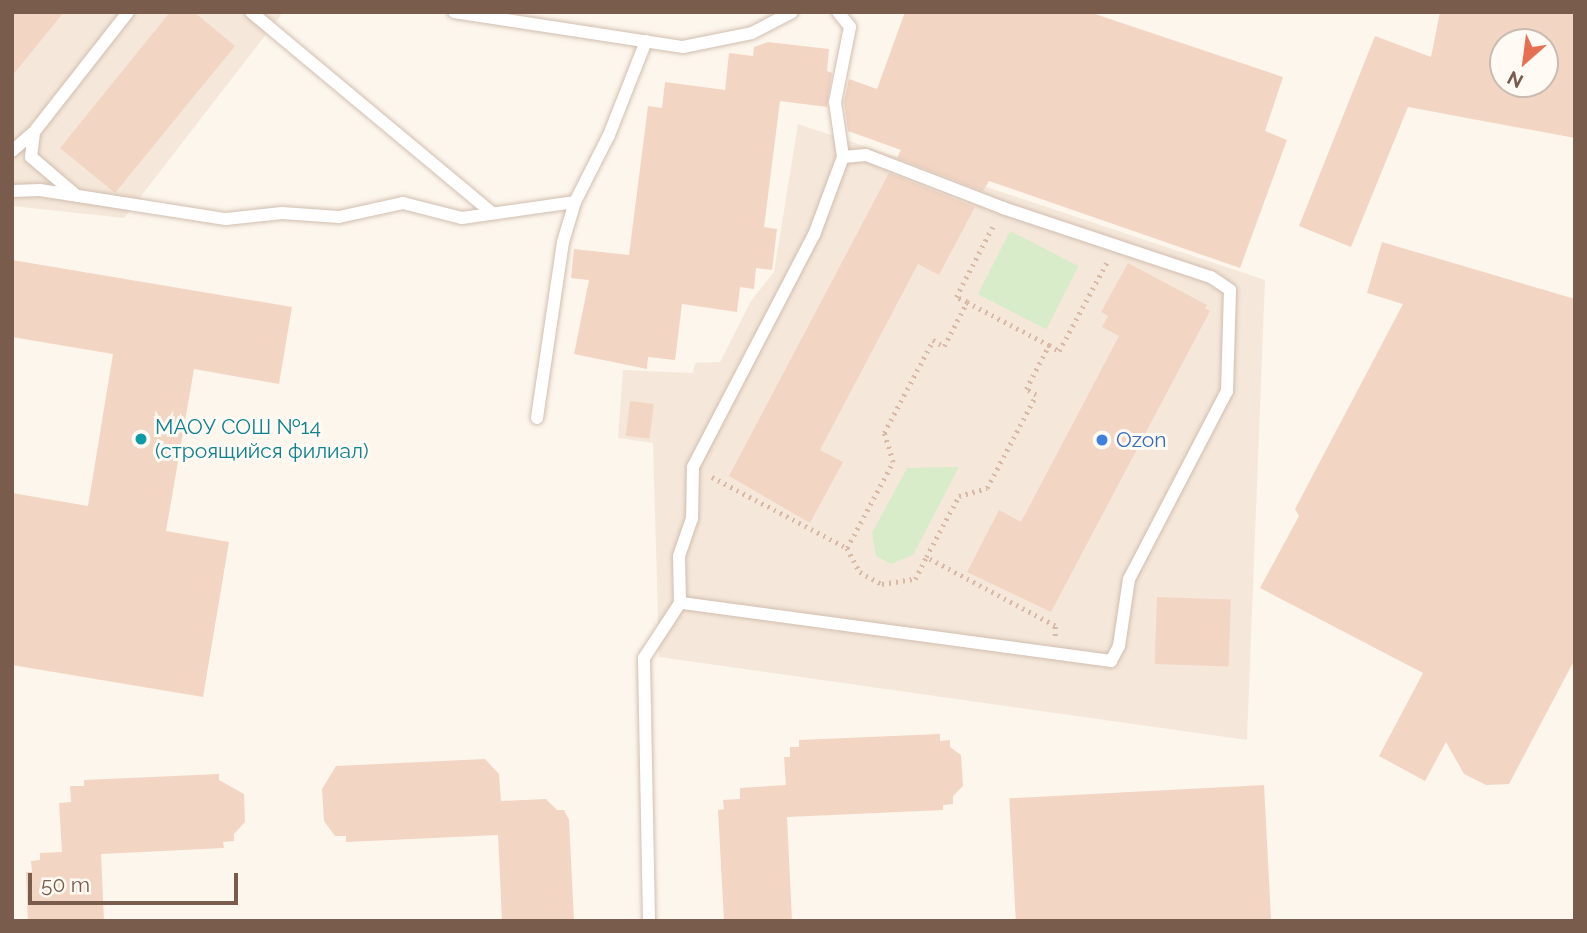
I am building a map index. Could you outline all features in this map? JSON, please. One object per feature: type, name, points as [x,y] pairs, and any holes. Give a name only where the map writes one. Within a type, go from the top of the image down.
[{"type":"lane","points":[[12,151],[34,132],[128,12]]},
{"type":"lane","points":[[251,12],[491,212]]},
{"type":"lane","points":[[454,12],[683,47],[752,33],[792,12]]},
{"type":"lane","points":[[649,921],[644,658],[680,603],[679,556],[692,519],[692,467],[814,235],[843,157],[835,102],[850,27],[838,12]]},
{"type":"lane","points":[[537,418],[563,243],[575,202],[609,135],[646,41]]},
{"type":"lane","points":[[34,132],[31,157],[78,196]]},
{"type":"lane","points":[[680,603],[1100,662],[1116,655],[1129,579],[1227,391],[1230,290],[1211,277],[1003,208],[866,155],[843,157]]},
{"type":"lane","points":[[12,191],[78,196],[226,219],[282,214],[339,217],[403,203],[462,218],[575,202]]},
{"type":"path","points":[[1003,208],[956,297],[1059,351],[1115,245]]},
{"type":"path","points":[[847,548],[893,462],[884,433],[933,341],[944,346],[967,302]]},
{"type":"path","points":[[692,467],[847,548],[860,572],[882,584],[915,579],[959,496],[987,488],[1036,395],[1026,389],[1049,345]]},
{"type":"path","points":[[926,558],[1055,626],[1056,655]]},
{"type":"shaded area","points":[[12,12],[278,12],[281,15],[124,218],[12,206]]},
{"type":"shaded area","points":[[798,124],[1265,280],[1247,740],[659,657],[653,443],[618,438],[623,370],[693,373],[695,363],[720,362],[751,301],[774,272]]},
{"type":"green space","points":[[1010,231],[1079,266],[1046,329],[978,294]]},
{"type":"green space","points":[[959,467],[913,555],[891,564],[876,556],[872,533],[907,468]]},
{"type":"building","points":[[12,12],[64,12],[12,76]]},
{"type":"building","points":[[170,12],[194,12],[235,46],[115,193],[60,148]]},
{"type":"building","points":[[905,12],[1089,12],[1283,77],[1265,131],[1287,140],[1240,268],[989,181],[983,191],[897,158],[901,150],[848,131],[844,102],[849,79],[877,89]]},
{"type":"building","points":[[1440,12],[1575,12],[1575,138],[1408,107],[1351,247],[1299,226],[1375,36],[1431,57]]},
{"type":"building","points":[[768,42],[829,49],[827,71],[832,73],[827,107],[780,101],[764,227],[777,229],[772,270],[756,268],[754,289],[740,287],[737,312],[682,304],[675,360],[648,357],[647,369],[574,354],[589,280],[571,278],[574,249],[629,255],[648,106],[662,108],[665,82],[725,90],[729,53],[753,56],[754,47]]},
{"type":"building","points":[[889,173],[975,207],[939,275],[918,264],[820,450],[843,462],[810,523],[729,476]]},
{"type":"building","points":[[1382,242],[1575,299],[1575,659],[1509,784],[1486,785],[1464,774],[1446,742],[1425,781],[1379,756],[1423,673],[1260,588],[1299,516],[1295,509],[1403,304],[1367,293]]},
{"type":"building","name":"МАОУ СОШ №14 (строящийся филиал)","points":[[12,260],[292,307],[279,384],[194,369],[166,531],[229,542],[203,697],[12,665],[12,493],[88,506],[113,354],[12,337]]},
{"type":"building","points":[[1128,263],[1207,305],[1205,308],[1210,311],[1051,612],[967,572],[999,510],[1021,522],[1119,336],[1102,327],[1108,316],[1101,312]]},
{"type":"building","points":[[630,401],[654,404],[650,439],[626,436]]},
{"type":"building","points":[[1157,597],[1231,600],[1229,667],[1155,664]]},
{"type":"building","points":[[940,734],[940,741],[950,740],[950,747],[961,755],[963,786],[953,796],[953,804],[943,805],[943,810],[787,817],[792,921],[724,921],[718,810],[724,809],[723,800],[740,799],[740,788],[786,785],[784,757],[790,757],[790,747],[799,747],[799,740]]},
{"type":"building","points":[[485,759],[499,774],[501,801],[546,799],[557,810],[564,810],[569,820],[574,921],[502,921],[498,835],[346,842],[346,836],[335,836],[324,821],[322,789],[336,766]]},
{"type":"building","points":[[219,774],[219,780],[244,794],[245,822],[234,834],[234,841],[223,842],[224,848],[101,854],[104,921],[28,921],[26,872],[32,872],[31,861],[40,860],[40,853],[62,852],[59,803],[71,802],[70,786],[84,786],[84,780]]},
{"type":"building","points":[[1264,785],[1271,921],[1016,921],[1009,798]]},
{"type":"place","name":"МАОУ СОШ №14 (строящийся филиал)","points":[[141,439]]},
{"type":"place","name":"Ozon","points":[[1102,440]]}]
